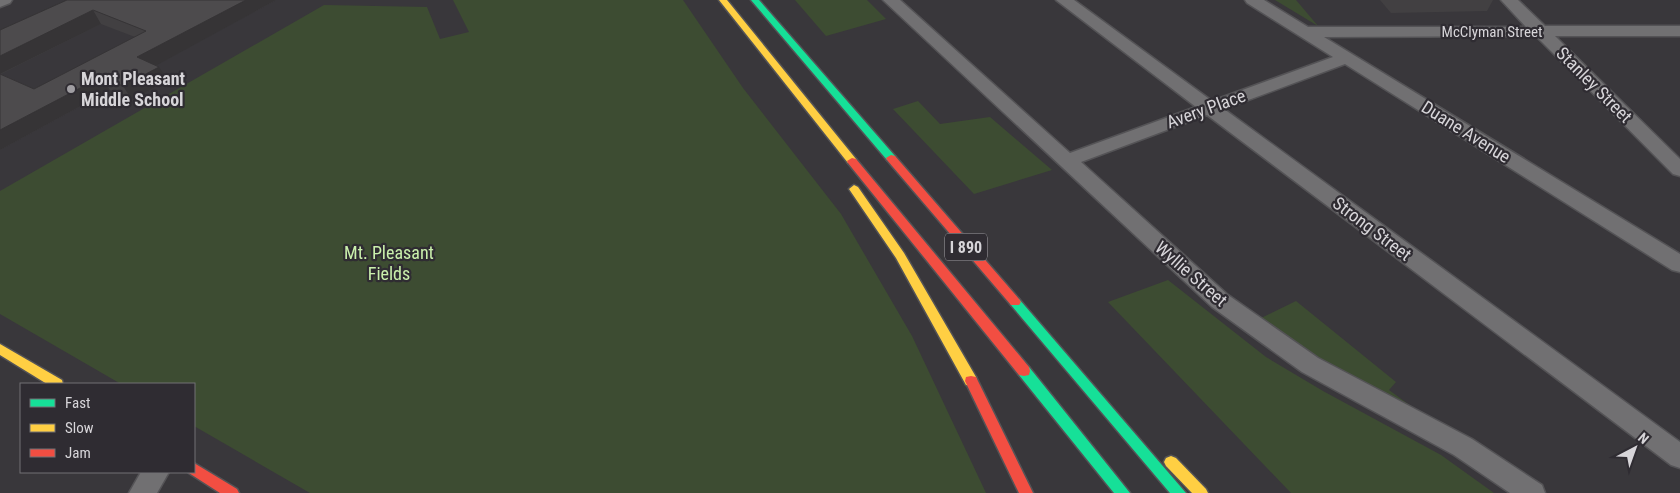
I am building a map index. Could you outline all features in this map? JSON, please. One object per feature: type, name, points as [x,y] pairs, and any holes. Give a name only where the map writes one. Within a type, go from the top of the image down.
[{"type":"main road","name":"I 890","points":[[724,0],[798,95],[1123,493]]},
{"type":"main road","name":"I 890","points":[[755,0],[1179,493]]},
{"type":"main road","points":[[798,95],[835,160]]},
{"type":"main road","points":[[844,176],[900,256],[963,364],[1026,493]]},
{"type":"main road","points":[[977,259],[1133,422]]},
{"type":"main road","points":[[0,349],[55,383]]},
{"type":"main road","points":[[1160,450],[1201,493]]},
{"type":"main road","points":[[195,471],[232,493]]},
{"type":"street","points":[[0,2],[4,0]]},
{"type":"street","name":"Wyllie Street","points":[[891,0],[1220,301],[1302,359],[1463,447],[1532,493]]},
{"type":"street","name":"Strong Street","points":[[1064,0],[1680,457]]},
{"type":"street","name":"Duane Avenue","points":[[1253,0],[1680,264]]},
{"type":"street","name":"Stanley Street","points":[[1509,0],[1680,170]]},
{"type":"street","name":"McClyman Street","points":[[1305,32],[1680,30]]},
{"type":"street","name":"Avery Place","points":[[1066,161],[1346,58]]},
{"type":"street","points":[[142,493],[155,473]]},
{"type":"green space","name":"Mt. Pleasant Fields","points":[[453,0],[683,0],[743,88],[841,214],[912,336],[986,493],[310,493],[195,427],[195,383],[119,383],[0,314],[0,191],[324,5],[427,7],[440,39],[469,32]]},
{"type":"green space","points":[[795,0],[867,0],[886,19],[826,36]]},
{"type":"green space","points":[[1275,0],[1296,0],[1318,26]]},
{"type":"green space","points":[[918,101],[940,124],[990,117],[1052,170],[974,194],[893,109]]},
{"type":"green space","points":[[1168,280],[1266,357],[1323,391],[1441,455],[1494,493],[1291,493],[1108,302]]},
{"type":"green space","points":[[1296,301],[1396,382],[1389,390],[1434,423],[1302,351],[1261,318]]},
{"type":"building","points":[[67,0],[246,0],[137,57],[159,67],[123,86],[101,77],[0,130],[0,74],[34,89],[146,31],[93,10],[0,56],[0,30]]},
{"type":"traffic: fast","points":[[755,0],[891,158]]},
{"type":"traffic: fast","points":[[1015,302],[1179,493]]},
{"type":"traffic: fast","points":[[1024,371],[1123,493]]},
{"type":"traffic: slow","points":[[723,0],[852,161]]},
{"type":"traffic: slow","points":[[854,189],[900,256],[971,381]]},
{"type":"traffic: slow","points":[[0,349],[55,383]]},
{"type":"traffic: slow","points":[[1171,462],[1201,493]]},
{"type":"traffic: jam","points":[[891,158],[1015,302]]},
{"type":"traffic: jam","points":[[852,161],[1024,371]]},
{"type":"traffic: jam","points":[[971,381],[1026,493]]},
{"type":"traffic: jam","points":[[195,470],[232,493]]},
{"type":"place","name":"Mont Pleasant Middle School","points":[[71,89]]}]
